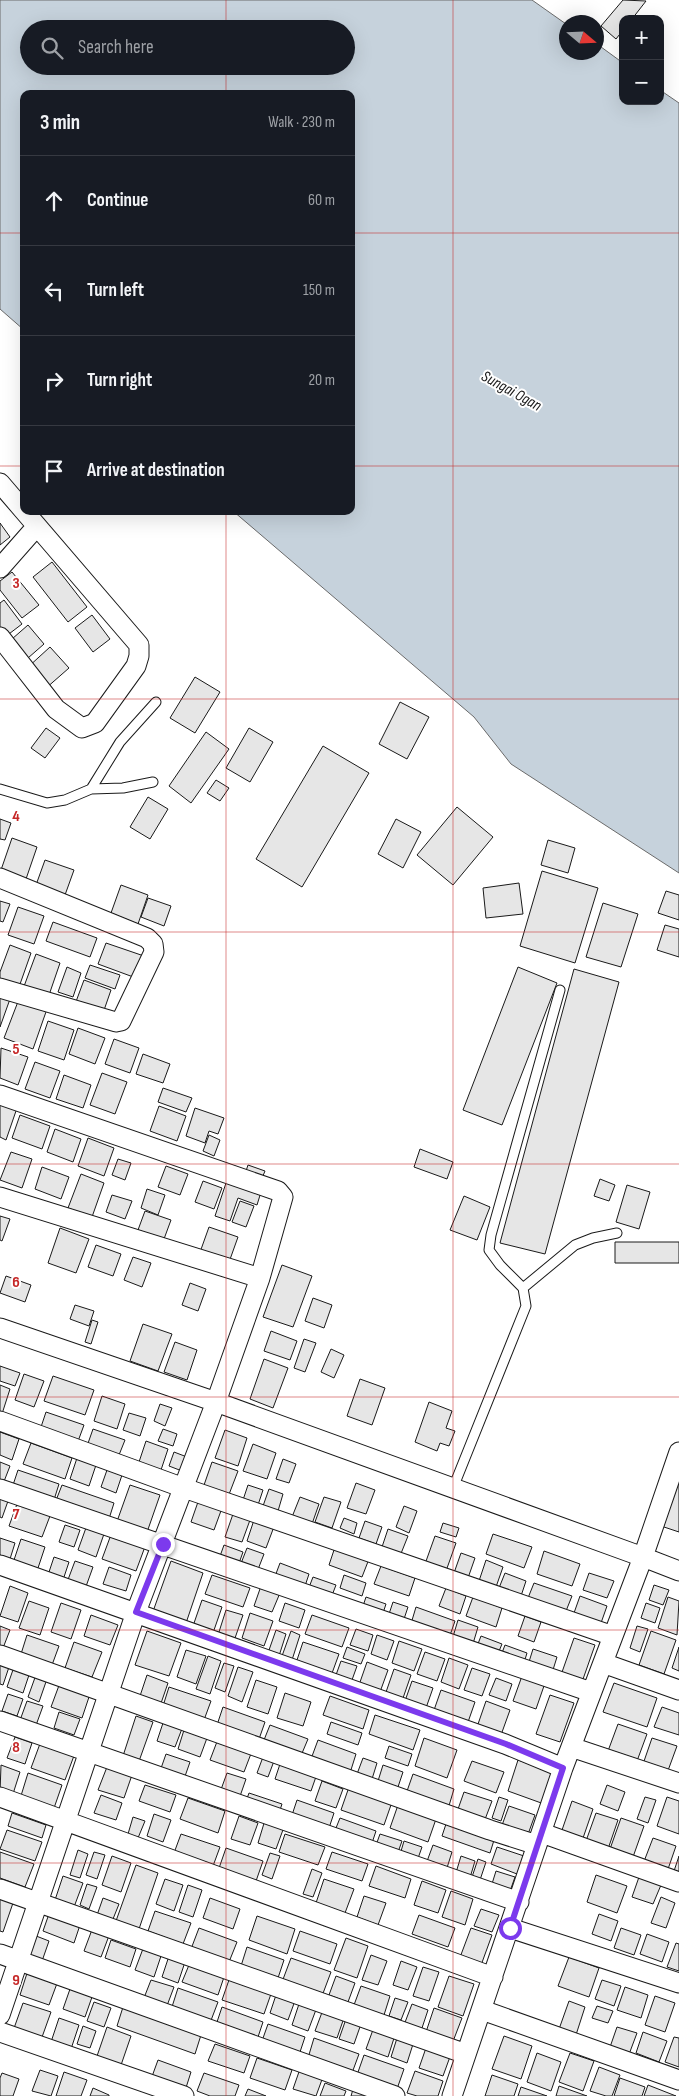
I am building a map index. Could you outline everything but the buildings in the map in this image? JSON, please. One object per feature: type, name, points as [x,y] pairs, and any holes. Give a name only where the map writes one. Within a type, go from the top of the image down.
[{"type":"street","points":[[0,483],[20,506]]},
{"type":"street","points":[[0,636],[56,709],[82,728],[95,722],[136,666],[139,656],[138,646],[27,515]]},
{"type":"street","points":[[0,568],[37,526]]},
{"type":"street","points":[[0,878],[147,938],[152,944],[154,952],[121,1021],[116,1022],[0,988]]},
{"type":"street","points":[[0,1095],[278,1191],[282,1197],[260,1278],[216,1402],[136,1612],[0,2014]]},
{"type":"street","points":[[0,1197],[260,1278]]},
{"type":"street","points":[[0,1328],[216,1402],[679,1571]]},
{"type":"street","points":[[0,1421],[184,1488],[613,1636]]},
{"type":"street","points":[[452,2096],[563,1768],[643,1557],[679,1452]]},
{"type":"street","points":[[0,1488],[591,1692]]},
{"type":"street","points":[[0,1566],[136,1612],[506,1744],[563,1768]]},
{"type":"street","points":[[0,1655],[490,1830],[539,1839],[679,1882]]},
{"type":"street","points":[[603,1663],[679,1690]]},
{"type":"street","points":[[0,1721],[519,1902]]},
{"type":"street","points":[[571,1747],[679,1784]]},
{"type":"street","points":[[0,1797],[493,1978]]},
{"type":"street","points":[[0,1889],[466,2054]]},
{"type":"street","points":[[510,1928],[679,1983]]},
{"type":"street","points":[[0,1954],[395,2096]]},
{"type":"street","points":[[482,2010],[679,2080]]},
{"type":"street","points":[[0,2032],[184,2096]]},
{"type":"lane","points":[[91,789],[120,742],[156,702]]},
{"type":"lane","points":[[0,789],[47,803],[65,800],[91,789],[123,788],[153,782]]},
{"type":"lane","points":[[454,1488],[526,1306],[523,1288],[500,1265],[489,1250],[491,1235],[560,990]]},
{"type":"lane","points":[[523,1288],[576,1245],[593,1238],[617,1233]]},
{"type":"water","name":"Sungai Ogan","points":[[0,0],[532,0],[559,19],[559,60],[604,60],[604,49],[619,60],[619,105],[664,105],[664,93],[679,103],[679,873],[511,764],[474,717],[238,515],[355,515],[355,90],[20,90],[20,326],[0,309]]},
{"type":"route","points":[[163,1544],[136,1612],[506,1744],[563,1768],[510,1928]]}]
